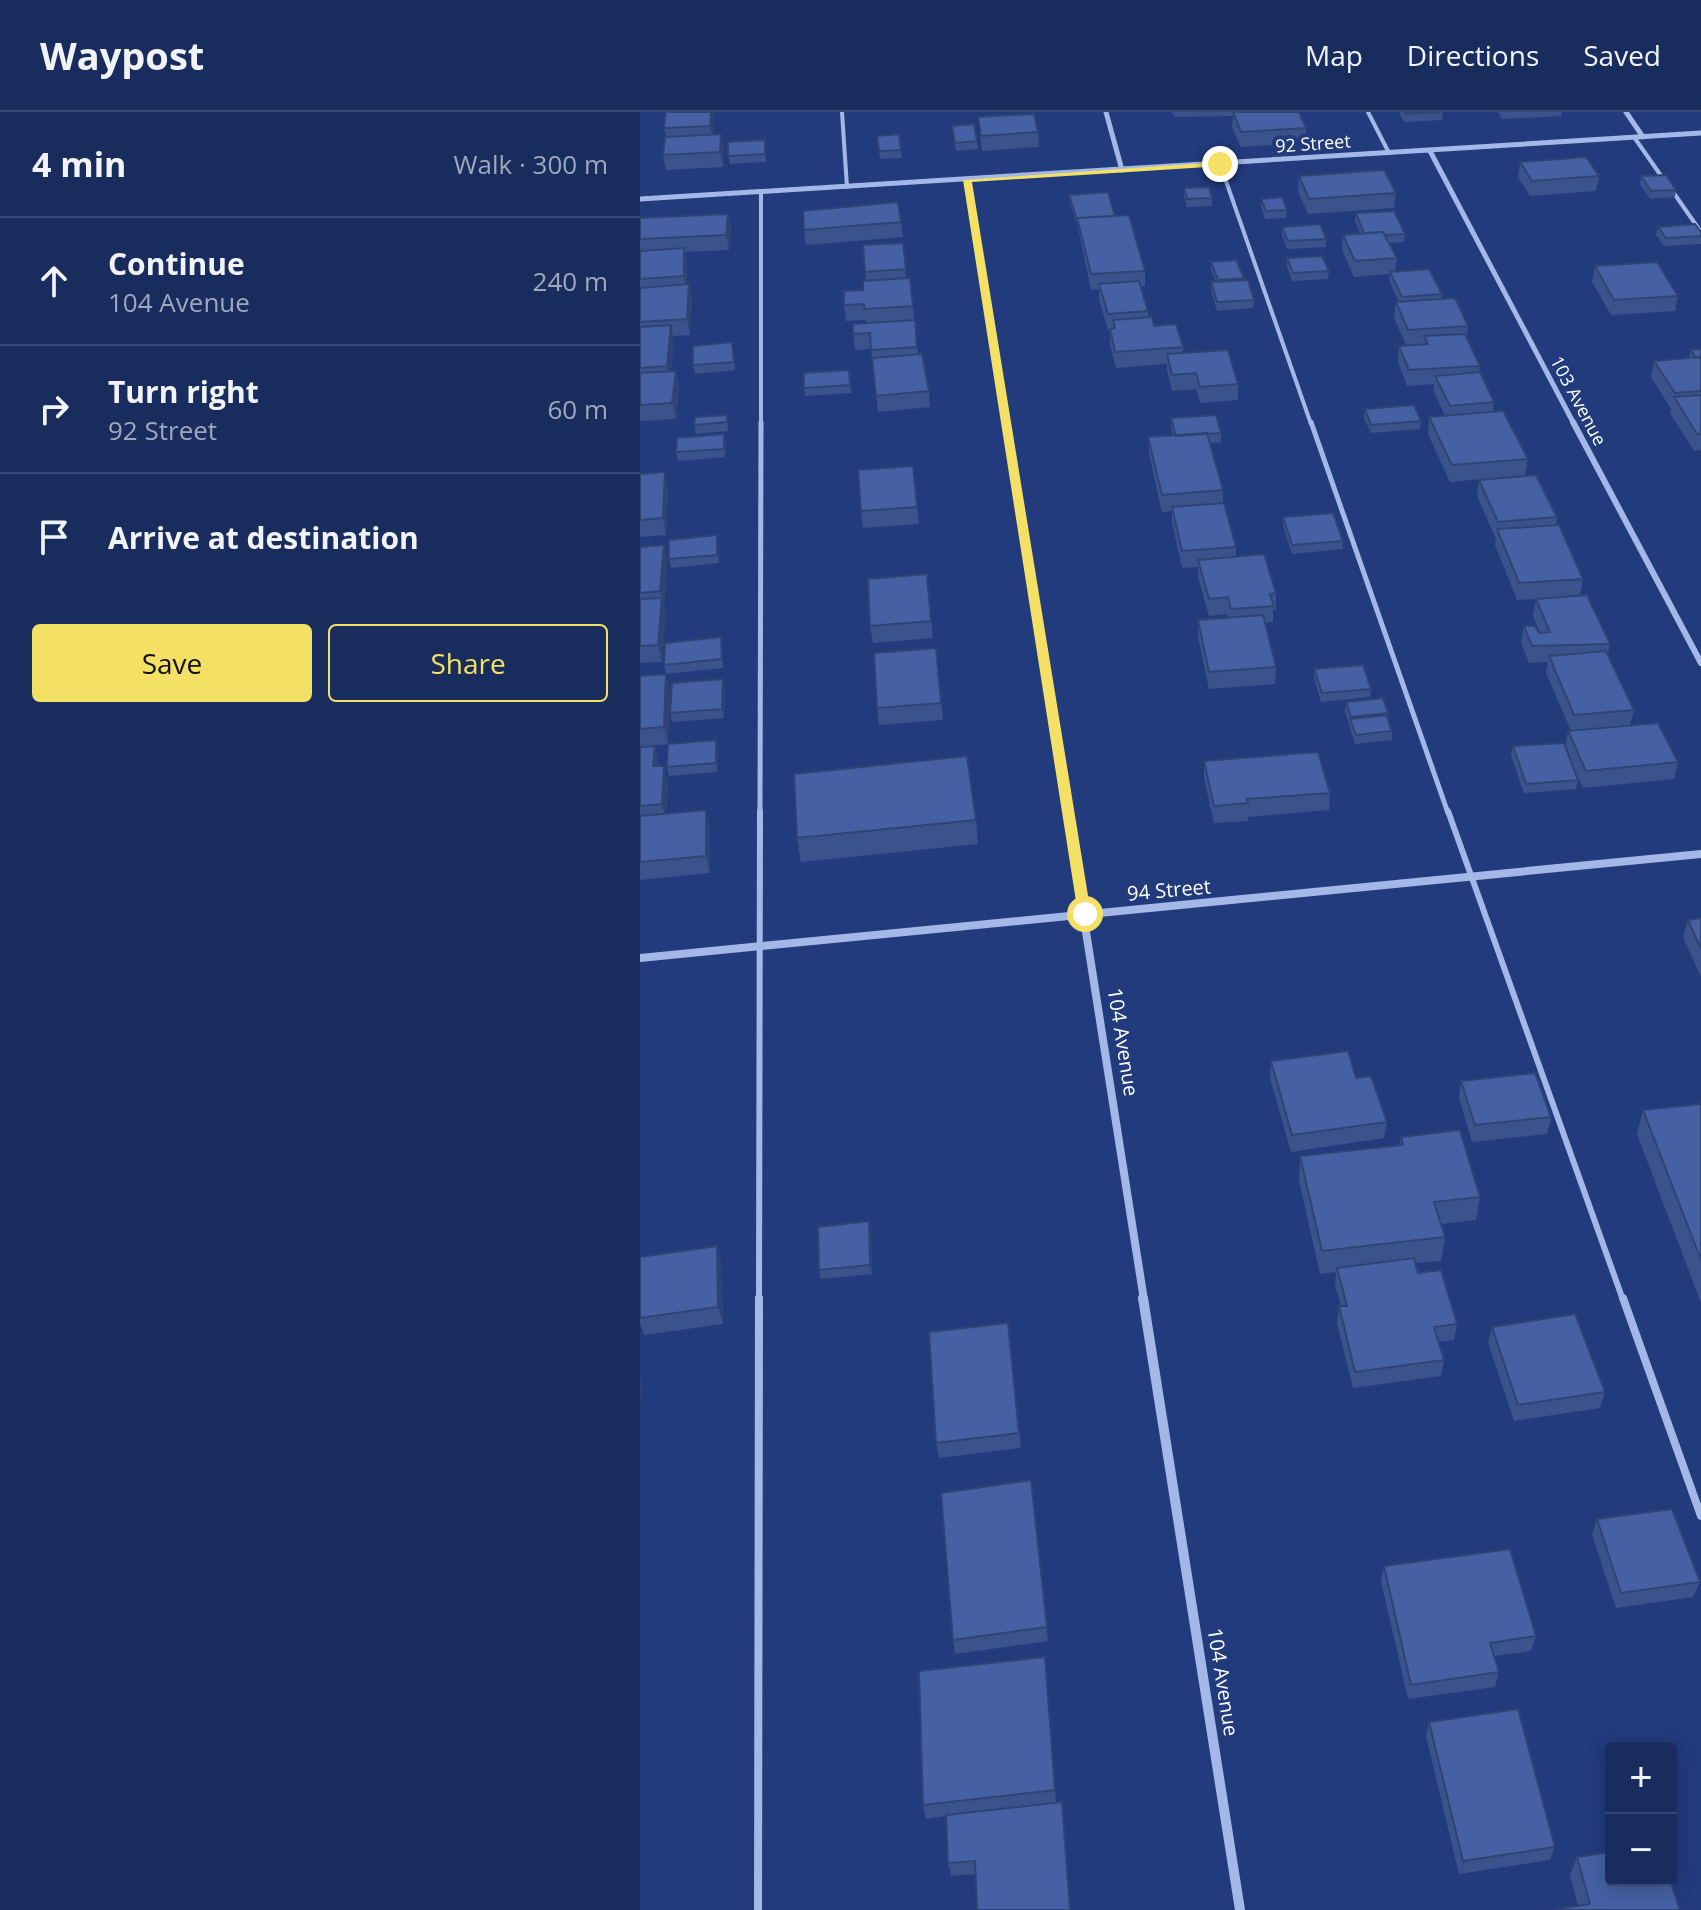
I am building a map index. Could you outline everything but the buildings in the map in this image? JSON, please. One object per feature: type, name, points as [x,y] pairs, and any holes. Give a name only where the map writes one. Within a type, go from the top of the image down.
[{"type":"street","points":[[1106,112],[1122,170]]},
{"type":"street","points":[[1626,112],[1643,137]]},
{"type":"street","name":"92 Street","points":[[640,199],[1701,133]]},
{"type":"street","name":"103 Avenue","points":[[1430,151],[1701,663]]},
{"type":"street","name":"104 Avenue","points":[[967,180],[1240,1910]]},
{"type":"street","name":"94 Street","points":[[640,958],[1701,854]]},
{"type":"lane","points":[[842,112],[847,187]]},
{"type":"lane","points":[[1368,112],[1389,153]]},
{"type":"lane","points":[[1634,137],[1701,232]]},
{"type":"lane","points":[[1220,164],[1471,877],[1701,1516]]},
{"type":"lane","points":[[758,1910],[761,192]]},
{"type":"route","points":[[1085,914],[967,180],[1220,164]]}]
